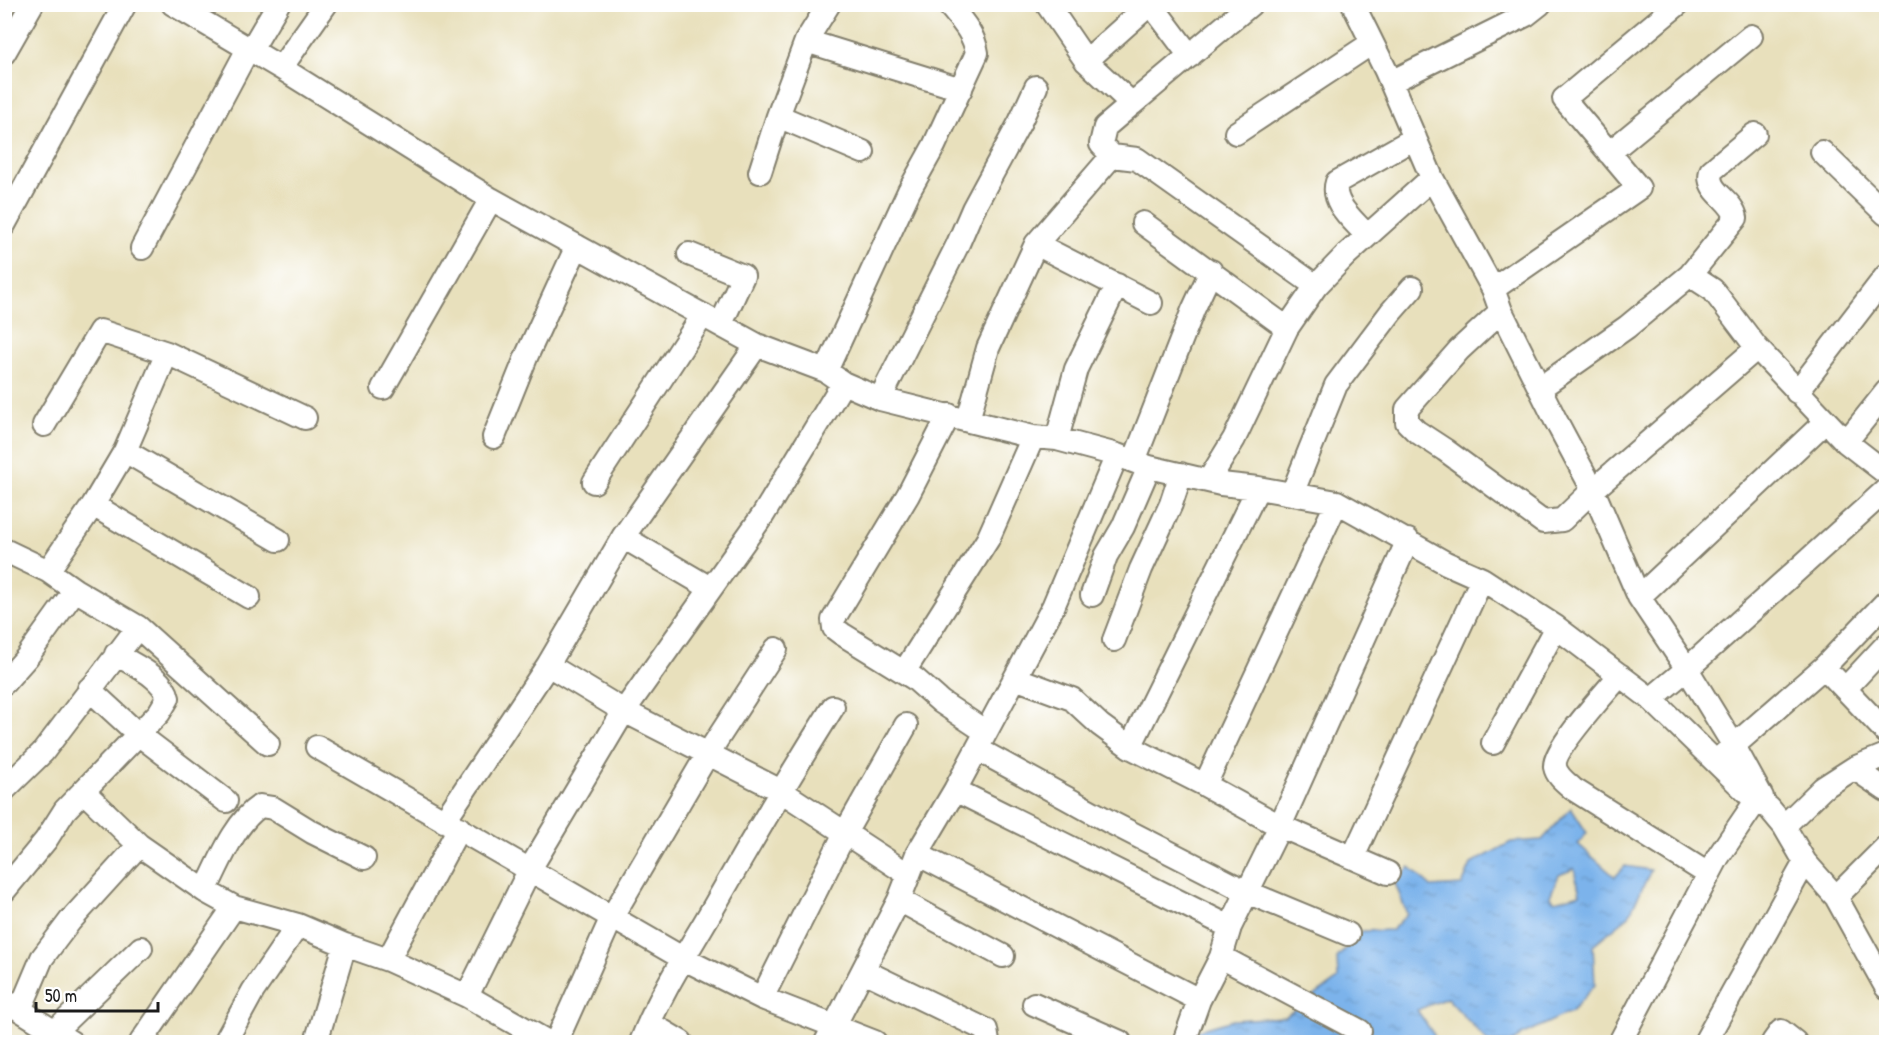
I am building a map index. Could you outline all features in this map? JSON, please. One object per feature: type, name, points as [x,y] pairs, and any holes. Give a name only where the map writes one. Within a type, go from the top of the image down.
[{"type":"street","points":[[4,53],[32,4]]},
{"type":"street","points":[[4,225],[125,4]]},
{"type":"street","points":[[173,4],[204,12],[250,50],[491,199],[757,345],[880,399],[1033,437],[1057,439],[1221,484],[1337,502],[1446,563],[1482,579],[1556,627],[1651,699],[1784,826],[1805,862],[1836,897],[1887,987]]},
{"type":"street","points":[[142,248],[250,50],[278,4]]},
{"type":"street","points":[[281,68],[326,4]]},
{"type":"street","points":[[760,172],[806,40],[829,4]]},
{"type":"street","points":[[467,996],[530,869],[624,711],[763,515],[834,377],[909,191],[934,146],[977,53],[968,27],[948,4]]},
{"type":"street","points":[[1047,4],[1086,61],[1132,104]]},
{"type":"street","points":[[1086,61],[1151,4],[1190,56]]},
{"type":"street","points":[[1353,4],[1391,82],[1432,178],[1493,289],[1501,311],[1593,490],[1639,597],[1734,746],[1762,805]]},
{"type":"street","points":[[1391,82],[1526,15],[1540,4]]},
{"type":"street","points":[[1493,289],[1639,188],[1564,99],[1678,4]]},
{"type":"street","points":[[1244,6],[1190,56],[1105,127],[1101,144],[1112,156],[1137,159],[1316,286]]},
{"type":"street","points":[[1609,153],[1751,36]]},
{"type":"street","points":[[806,40],[961,89]]},
{"type":"street","points":[[1236,133],[1372,43]]},
{"type":"street","points":[[880,399],[1036,87]]},
{"type":"street","points":[[778,116],[864,152]]},
{"type":"street","points":[[1540,388],[1627,327],[1690,275],[1736,218],[1735,211],[1712,186],[1709,178],[1711,171],[1755,134]]},
{"type":"street","points":[[1367,236],[1338,202],[1334,191],[1337,182],[1415,138]]},
{"type":"street","points":[[1822,152],[1887,213]]},
{"type":"street","points":[[1112,156],[1036,244],[988,348],[959,418],[908,495],[832,620],[834,628],[904,672],[941,702],[982,741],[1112,823],[1247,892],[1348,934]]},
{"type":"street","points":[[1209,480],[1234,439],[1287,328],[1316,286],[1367,236],[1432,178]]},
{"type":"street","points":[[383,388],[491,199]]},
{"type":"street","points":[[1143,223],[1287,328]]},
{"type":"street","points":[[1036,244],[1151,303]]},
{"type":"street","points":[[494,437],[527,355],[577,246]]},
{"type":"street","points":[[594,482],[743,276],[689,254]]},
{"type":"street","points":[[830,1035],[899,900],[913,865],[1133,461],[1211,271]]},
{"type":"street","points":[[1690,275],[1713,290],[1757,348],[1846,442],[1887,473]]},
{"type":"street","points":[[1797,392],[1887,276]]},
{"type":"street","points":[[1057,439],[1076,369],[1117,285]]},
{"type":"street","points":[[1292,494],[1336,385],[1412,288]]},
{"type":"street","points":[[1501,311],[1459,350],[1407,409],[1407,422],[1416,431],[1544,522],[1563,520],[1593,490],[1757,348]]},
{"type":"street","points":[[44,425],[100,331],[167,353],[305,418]]},
{"type":"street","points":[[388,960],[451,825],[623,537],[757,345]]},
{"type":"street","points":[[48,571],[93,505],[125,451],[167,353]]},
{"type":"street","points":[[1846,442],[1887,392]]},
{"type":"street","points":[[1639,597],[1826,421]]},
{"type":"street","points":[[904,672],[988,538],[1033,437]]},
{"type":"street","points":[[125,451],[278,540]]},
{"type":"street","points":[[1092,595],[1106,556],[1123,527],[1133,461]]},
{"type":"street","points":[[1114,640],[1141,569],[1171,504],[1181,474]]},
{"type":"street","points":[[1130,747],[1258,488]]},
{"type":"street","points":[[1651,699],[1887,490]]},
{"type":"street","points":[[1205,785],[1337,502]]},
{"type":"street","points":[[93,505],[249,597]]},
{"type":"street","points":[[623,537],[710,588]]},
{"type":"street","points":[[1184,1042],[1199,1000],[1221,957],[1230,927],[1280,826],[1408,540]]},
{"type":"street","points":[[7,555],[48,571],[75,590],[138,627],[268,744]]},
{"type":"street","points":[[1353,856],[1482,579]]},
{"type":"street","points":[[4,683],[27,657],[75,590]]},
{"type":"street","points":[[1716,761],[1824,667],[1887,602]]},
{"type":"street","points":[[8,778],[43,752],[138,627]]},
{"type":"street","points":[[1493,742],[1556,627]]},
{"type":"street","points":[[1845,689],[1887,645]]},
{"type":"street","points":[[556,1042],[612,917],[707,755],[776,649]]},
{"type":"street","points":[[4,891],[46,840],[65,810],[159,712],[168,698],[167,691],[159,682],[116,654]]},
{"type":"street","points":[[548,665],[624,711],[781,791],[845,833],[1199,1000]]},
{"type":"street","points":[[1824,667],[1887,732]]},
{"type":"street","points":[[1620,675],[1556,756],[1555,766],[1559,776],[1574,789],[1708,874]]},
{"type":"street","points":[[1015,678],[1072,699],[1100,725],[1130,747],[1280,826],[1388,873]]},
{"type":"street","points":[[90,689],[138,734],[226,801]]},
{"type":"street","points":[[681,1042],[645,1033],[684,959],[781,791],[834,706]]},
{"type":"street","points":[[762,998],[845,833],[906,725]]},
{"type":"street","points":[[317,747],[684,959],[830,1035],[875,1042]]},
{"type":"street","points":[[1784,826],[1823,788],[1854,768],[1887,755]]},
{"type":"street","points":[[1854,768],[1887,790]]},
{"type":"street","points":[[955,790],[1230,927]]},
{"type":"street","points":[[83,791],[139,844],[205,891],[234,907],[298,925],[388,960],[467,996],[548,1042]]},
{"type":"street","points":[[1620,1042],[1718,856],[1762,805]]},
{"type":"street","points":[[205,891],[241,824],[249,813],[260,806],[273,808],[312,832],[364,858]]},
{"type":"street","points":[[139,844],[70,921],[42,958],[12,1005],[63,1037],[141,948]]},
{"type":"street","points":[[1836,897],[1887,847]]},
{"type":"street","points":[[1705,1042],[1805,862]]},
{"type":"street","points":[[899,900],[1003,956]]},
{"type":"street","points":[[141,1042],[234,907]]},
{"type":"street","points":[[225,1042],[253,991],[298,925]]},
{"type":"street","points":[[316,1042],[345,945]]},
{"type":"street","points":[[1221,957],[1360,1031]]},
{"type":"street","points":[[864,971],[986,1029],[988,1042]]},
{"type":"street","points":[[1034,1004],[1120,1042]]},
{"type":"street","points":[[1773,1042],[1781,1031],[1795,1042]]},
{"type":"water","points":[[1571,808],[1587,833],[1578,844],[1615,877],[1625,866],[1651,870],[1628,917],[1593,945],[1595,985],[1571,1012],[1521,1035],[1514,1042],[1488,1042],[1447,998],[1417,1010],[1434,1035],[1434,1042],[1191,1042],[1192,1032],[1233,1020],[1284,1017],[1338,979],[1337,958],[1362,931],[1392,930],[1407,914],[1395,883],[1410,867],[1431,887],[1462,885],[1471,864],[1511,842],[1542,840]],"holes":[[[1574,869],[1580,894],[1555,901],[1550,896],[1559,875]]]}]
